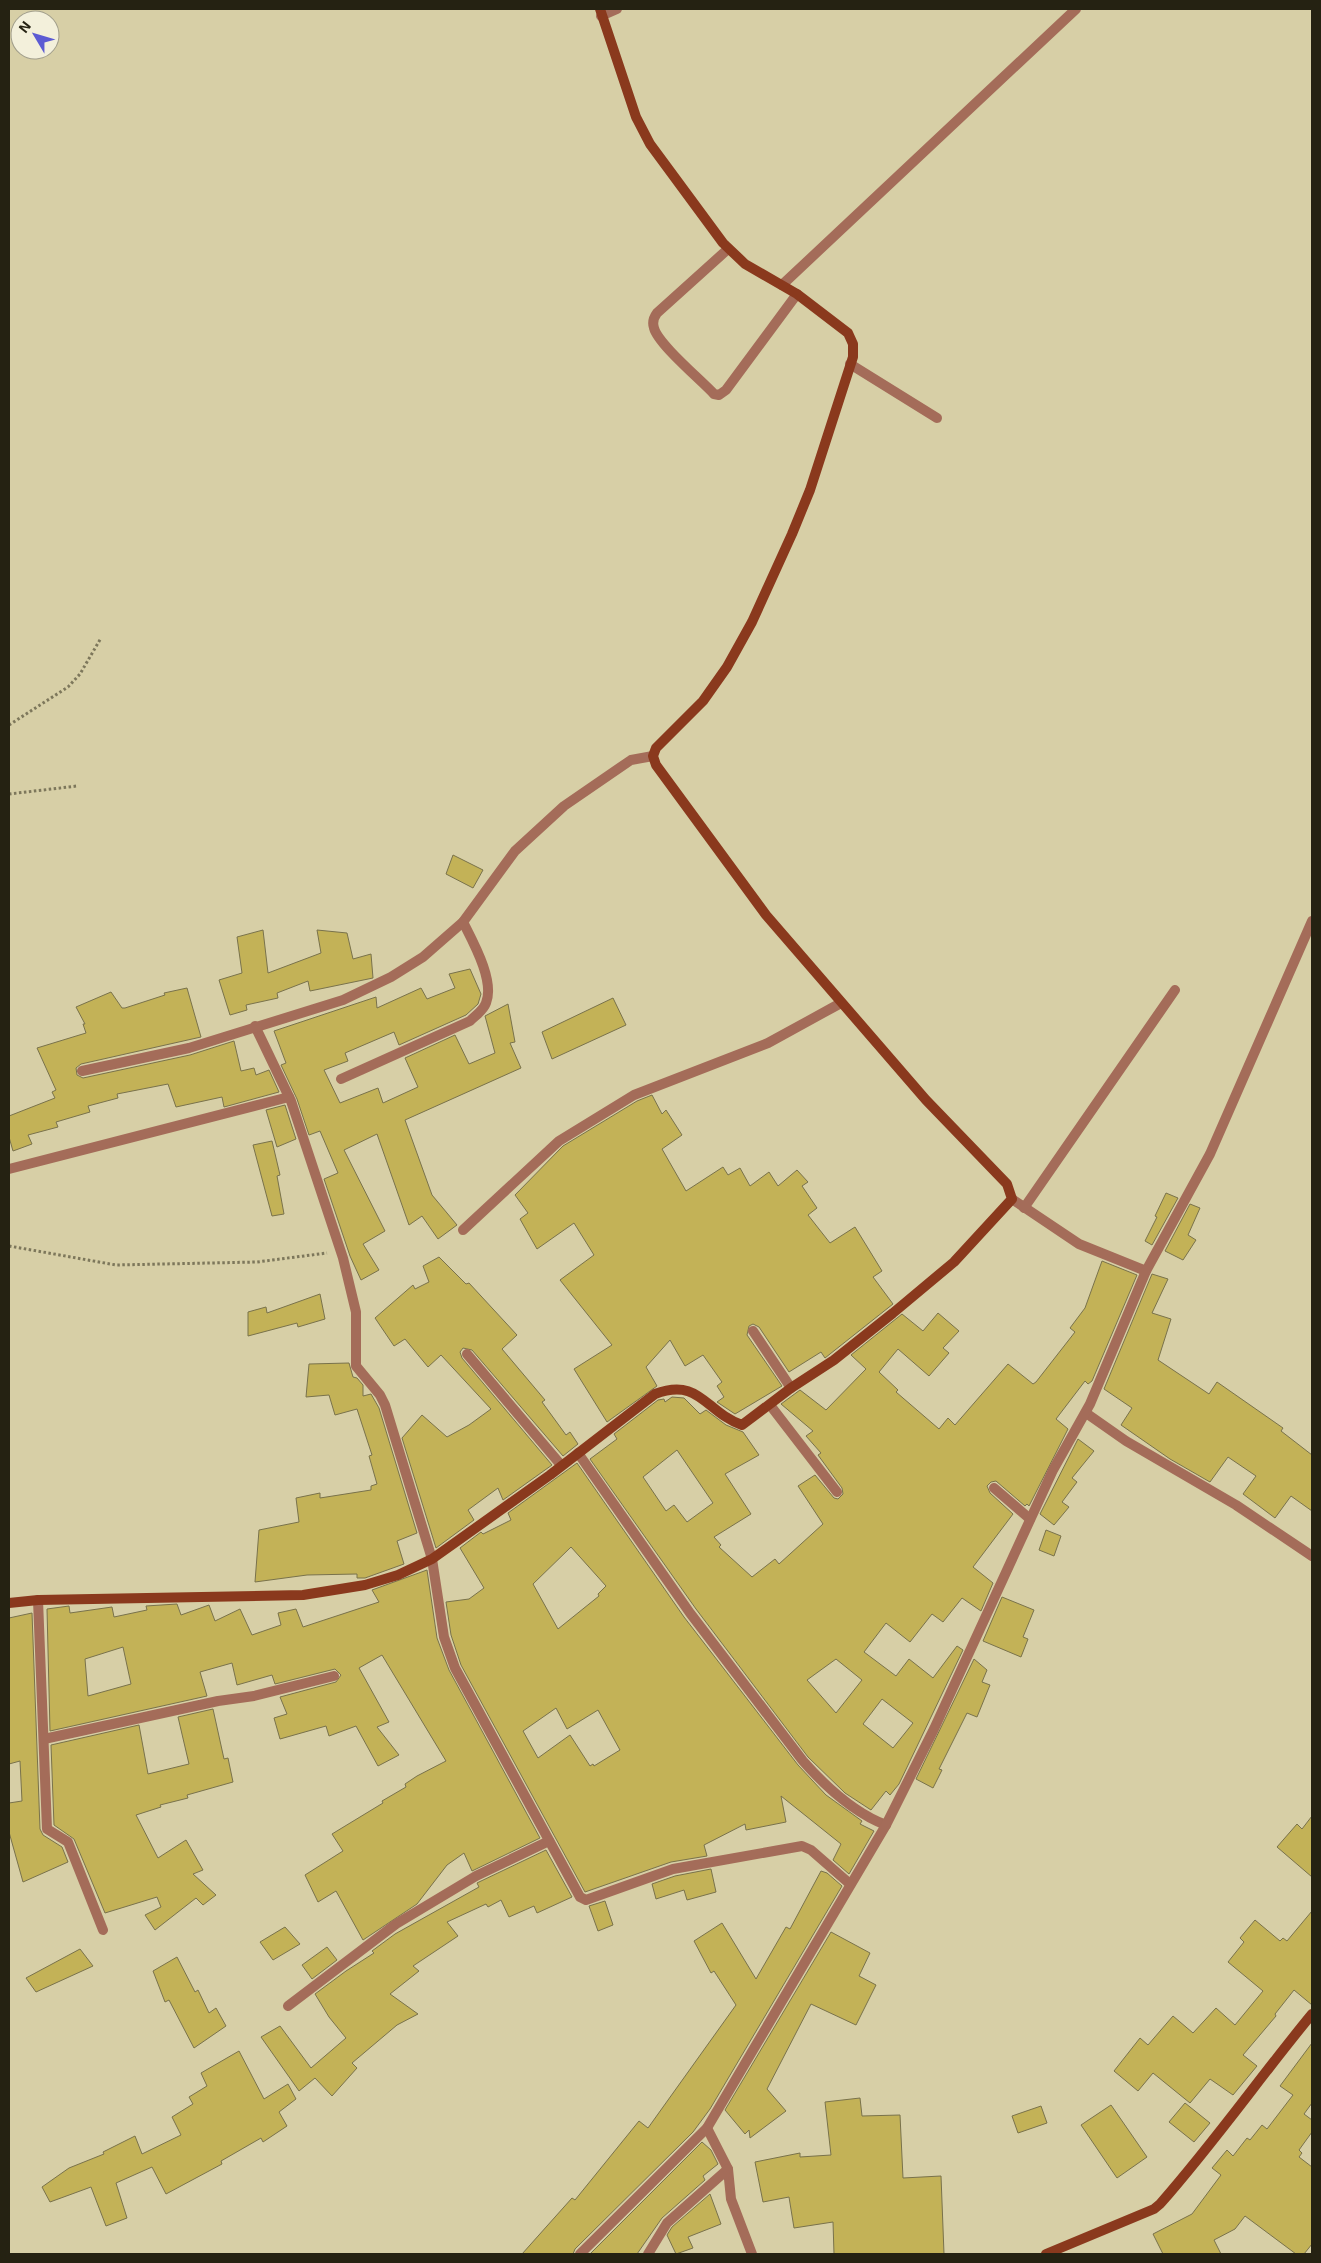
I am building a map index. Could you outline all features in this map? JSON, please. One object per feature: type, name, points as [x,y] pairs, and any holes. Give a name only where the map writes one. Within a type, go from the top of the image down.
[{"type":"street","points":[[82,1071],[189,1048],[329,1004],[377,985],[423,957],[463,922],[515,851],[546,822],[606,775],[630,760],[649,757],[703,701],[727,667],[752,622],[810,490],[850,364],[854,344],[848,333],[797,294],[751,268],[728,248],[642,131],[601,12],[617,9]]},
{"type":"street","points":[[782,285],[1076,9]]},
{"type":"street","points":[[728,248],[657,313],[653,319],[654,328],[664,343],[714,394],[719,395],[726,390],[797,294]]},
{"type":"street","points":[[850,364],[937,418]]},
{"type":"street","points":[[649,757],[766,915],[926,1100],[1007,1184],[1012,1200],[1079,1244],[1146,1271]]},
{"type":"street","points":[[580,2254],[707,2128],[886,1825],[934,1729],[1053,1470],[1086,1413],[1146,1271],[1210,1154],[1312,921]]},
{"type":"street","points":[[341,1079],[470,1020],[484,1008],[489,992],[478,952],[463,922]]},
{"type":"street","points":[[1024,1208],[1175,990]]},
{"type":"street","points":[[463,1230],[559,1141],[634,1095],[768,1043],[841,1003]]},
{"type":"street","points":[[255,1026],[289,1097],[340,1251],[356,1312],[356,1366],[380,1396],[384,1405],[432,1560],[444,1637],[456,1668],[580,1897],[586,1900],[673,1869],[802,1846],[811,1850],[850,1884]]},
{"type":"street","points":[[9,1170],[289,1097]]},
{"type":"street","points":[[9,1603],[38,1600],[303,1595],[365,1586],[398,1574],[432,1560],[655,1394],[671,1388],[688,1390],[726,1419],[742,1425],[791,1388],[834,1360],[954,1262],[1012,1200]]},
{"type":"street","points":[[753,1331],[791,1388]]},
{"type":"street","points":[[467,1354],[561,1465]]},
{"type":"street","points":[[770,1405],[837,1492]]},
{"type":"street","points":[[1086,1413],[1126,1442],[1236,1505],[1312,1556]]},
{"type":"street","points":[[578,1453],[690,1613],[803,1761],[814,1774],[865,1817],[886,1825]]},
{"type":"street","points":[[994,1488],[1030,1519]]},
{"type":"street","points":[[38,1600],[47,1829],[68,1842],[103,1930]]},
{"type":"street","points":[[44,1739],[218,1701],[254,1696],[334,1676]]},
{"type":"street","points":[[288,2006],[396,1924],[476,1876],[549,1841]]},
{"type":"street","points":[[1046,2254],[1061,2252],[1154,2209],[1160,2204],[1197,2162],[1265,2070],[1312,2014]]},
{"type":"street","points":[[707,2128],[728,2169],[731,2199],[752,2254]]},
{"type":"street","points":[[648,2254],[667,2222],[728,2169]]},
{"type":"path","points":[[9,725],[68,687],[80,674],[101,638]]},
{"type":"path","points":[[9,794],[77,786]]},
{"type":"path","points":[[9,1246],[116,1265],[257,1262],[340,1251]]},
{"type":"building","points":[[453,855],[483,870],[473,888],[446,874]]},
{"type":"building","points":[[263,930],[268,973],[321,953],[317,930],[347,933],[353,959],[371,954],[373,978],[310,991],[308,981],[277,993],[278,998],[246,1005],[247,1010],[230,1015],[219,980],[242,973],[237,937]]},
{"type":"building","points":[[470,969],[481,994],[478,1004],[466,1015],[399,1045],[394,1032],[345,1053],[348,1061],[324,1070],[340,1103],[378,1088],[383,1103],[418,1087],[405,1058],[455,1035],[469,1064],[495,1053],[485,1016],[508,1004],[515,1042],[510,1043],[521,1068],[405,1120],[432,1195],[457,1225],[438,1239],[422,1216],[409,1225],[377,1134],[344,1150],[385,1231],[363,1244],[379,1270],[361,1280],[350,1256],[324,1179],[338,1173],[320,1131],[309,1135],[297,1099],[281,1065],[286,1063],[274,1031],[376,997],[377,1008],[421,988],[427,999],[455,988],[449,974]]},
{"type":"building","points":[[187,988],[201,1037],[81,1064],[76,1068],[77,1075],[83,1078],[190,1055],[234,1041],[241,1071],[254,1068],[256,1075],[269,1070],[279,1092],[224,1107],[222,1097],[176,1107],[168,1084],[117,1094],[118,1098],[88,1106],[90,1112],[56,1122],[58,1127],[28,1135],[32,1144],[13,1151],[9,1137],[9,1116],[55,1098],[52,1092],[56,1090],[37,1048],[86,1033],[83,1024],[85,1024],[76,1007],[111,992],[122,1008],[125,1008],[165,995],[164,993]]},
{"type":"building","points":[[613,998],[626,1025],[552,1059],[542,1032]]},
{"type":"building","points":[[652,1095],[662,1114],[666,1110],[682,1135],[662,1149],[686,1191],[723,1167],[728,1175],[740,1168],[750,1186],[769,1172],[778,1186],[797,1170],[808,1182],[802,1186],[817,1208],[808,1215],[830,1243],[855,1227],[882,1271],[873,1277],[893,1304],[825,1358],[821,1352],[789,1372],[759,1327],[753,1324],[749,1326],[747,1335],[782,1386],[735,1414],[717,1402],[724,1397],[717,1386],[722,1382],[703,1355],[685,1366],[670,1340],[646,1367],[657,1386],[607,1422],[574,1369],[612,1345],[560,1280],[594,1255],[574,1223],[537,1249],[520,1219],[528,1213],[515,1195],[563,1146],[637,1101]]},
{"type":"building","points":[[285,1105],[296,1139],[277,1147],[266,1110]]},
{"type":"building","points":[[272,1141],[280,1175],[277,1176],[284,1214],[272,1216],[253,1145]]},
{"type":"building","points":[[1166,1193],[1178,1198],[1152,1245],[1145,1241]]},
{"type":"building","points":[[1190,1204],[1200,1208],[1188,1235],[1196,1240],[1183,1260],[1165,1251]]},
{"type":"building","points":[[439,1257],[466,1284],[469,1283],[517,1335],[502,1349],[545,1400],[542,1402],[566,1435],[570,1432],[578,1444],[563,1456],[472,1350],[463,1348],[460,1352],[462,1358],[552,1465],[503,1500],[498,1488],[468,1510],[474,1520],[436,1548],[402,1438],[422,1415],[447,1437],[469,1425],[491,1409],[441,1355],[428,1367],[405,1339],[394,1346],[375,1318],[413,1285],[415,1289],[429,1282],[423,1266]]},
{"type":"building","points":[[1102,1261],[1137,1275],[1092,1381],[1088,1384],[1085,1381],[1056,1419],[1068,1429],[1029,1506],[1027,1504],[1025,1506],[996,1481],[991,1482],[987,1486],[990,1493],[1013,1514],[973,1567],[993,1583],[981,1611],[962,1598],[943,1622],[932,1614],[910,1642],[886,1623],[864,1652],[896,1676],[909,1659],[933,1678],[957,1646],[963,1650],[899,1784],[890,1795],[886,1791],[871,1810],[845,1793],[808,1757],[696,1609],[590,1459],[617,1439],[614,1434],[658,1400],[664,1399],[665,1402],[672,1397],[684,1398],[700,1414],[706,1410],[726,1425],[743,1432],[759,1455],[725,1474],[751,1514],[714,1537],[721,1545],[719,1547],[752,1577],[775,1559],[779,1564],[823,1524],[798,1486],[815,1475],[834,1498],[838,1499],[843,1494],[842,1488],[818,1455],[821,1453],[806,1436],[813,1431],[781,1404],[800,1390],[826,1410],[866,1369],[851,1355],[902,1314],[923,1331],[938,1313],[959,1331],[943,1348],[949,1353],[929,1376],[898,1349],[879,1372],[898,1390],[896,1392],[939,1429],[948,1418],[955,1425],[1008,1364],[1033,1384],[1036,1382],[1075,1332],[1070,1328],[1085,1308]],"holes":[[[677,1450],[713,1503],[687,1522],[674,1505],[666,1511],[643,1477]],[[836,1659],[862,1680],[836,1713],[807,1680]],[[882,1699],[913,1723],[893,1748],[863,1724]]]},
{"type":"building","points":[[1152,1274],[1168,1279],[1152,1313],[1171,1319],[1158,1360],[1209,1394],[1217,1382],[1283,1428],[1281,1431],[1312,1455],[1312,1511],[1291,1496],[1275,1518],[1243,1494],[1256,1476],[1228,1457],[1210,1482],[1170,1459],[1121,1425],[1132,1408],[1104,1389]]},
{"type":"building","points":[[320,1294],[325,1319],[298,1327],[297,1323],[248,1336],[248,1312],[266,1307],[267,1313]]},
{"type":"building","points":[[349,1363],[353,1377],[357,1378],[363,1385],[363,1396],[371,1394],[379,1408],[417,1533],[397,1541],[404,1564],[365,1578],[357,1578],[357,1574],[307,1575],[255,1582],[259,1530],[299,1522],[296,1498],[320,1493],[320,1498],[371,1490],[371,1486],[377,1484],[369,1456],[372,1455],[357,1409],[335,1415],[329,1395],[306,1397],[309,1364]]},
{"type":"building","points":[[1078,1439],[1094,1451],[1072,1478],[1077,1482],[1062,1502],[1069,1507],[1054,1525],[1040,1514]]},
{"type":"building","points":[[577,1463],[684,1617],[798,1765],[826,1795],[862,1821],[860,1824],[874,1831],[849,1874],[833,1860],[841,1844],[781,1796],[786,1822],[746,1830],[745,1824],[704,1845],[707,1856],[671,1862],[585,1892],[461,1665],[451,1635],[446,1602],[469,1599],[484,1588],[460,1548],[481,1532],[483,1534],[511,1520],[508,1513]],"holes":[[[571,1547],[606,1586],[598,1594],[599,1596],[558,1629],[533,1584]],[[556,1708],[567,1729],[598,1710],[620,1750],[594,1766],[593,1764],[590,1766],[570,1735],[538,1758],[523,1731]]]},
{"type":"building","points":[[1046,1530],[1061,1536],[1054,1556],[1039,1550]]},
{"type":"building","points":[[427,1570],[437,1638],[449,1670],[540,1838],[472,1871],[464,1853],[447,1865],[417,1904],[363,1940],[336,1891],[318,1902],[305,1875],[343,1851],[332,1834],[383,1803],[382,1801],[406,1787],[405,1784],[417,1776],[446,1761],[382,1655],[359,1668],[389,1722],[377,1727],[399,1755],[378,1766],[356,1726],[329,1736],[326,1726],[280,1739],[274,1718],[287,1714],[280,1697],[336,1682],[341,1675],[335,1669],[275,1684],[272,1675],[237,1685],[232,1663],[200,1672],[207,1696],[50,1731],[47,1609],[69,1606],[70,1613],[112,1607],[114,1617],[147,1610],[146,1606],[177,1604],[181,1615],[209,1605],[215,1621],[240,1609],[252,1635],[281,1625],[278,1613],[296,1609],[303,1627],[379,1602],[372,1590]],"holes":[[[123,1647],[131,1684],[88,1696],[85,1659]]]},
{"type":"building","points":[[1002,1597],[1034,1610],[1023,1637],[1028,1639],[1021,1657],[983,1641]]},
{"type":"building","points":[[32,1613],[40,1829],[43,1835],[62,1847],[68,1862],[23,1882],[9,1832],[9,1803],[22,1801],[20,1761],[9,1764],[9,1618]]},
{"type":"building","points":[[974,1659],[987,1670],[982,1682],[990,1685],[977,1717],[967,1713],[939,1769],[942,1770],[933,1788],[916,1779]]},
{"type":"building","points":[[213,1709],[224,1759],[228,1758],[233,1782],[187,1795],[188,1798],[160,1805],[161,1807],[136,1815],[158,1858],[186,1840],[203,1870],[193,1874],[216,1895],[203,1905],[196,1898],[155,1930],[145,1915],[161,1907],[157,1897],[105,1913],[74,1839],[54,1825],[51,1745],[139,1725],[148,1774],[189,1764],[178,1717]]},
{"type":"building","points":[[1312,1816],[1312,1877],[1277,1847],[1297,1824],[1302,1829]]},
{"type":"building","points":[[546,1850],[572,1897],[537,1913],[534,1906],[509,1917],[501,1900],[488,1907],[486,1904],[447,1922],[458,1936],[413,1966],[419,1971],[390,1994],[418,2014],[397,2025],[352,2063],[357,2068],[332,2096],[315,2078],[299,2091],[261,2037],[280,2026],[311,2068],[346,2038],[329,2017],[315,1994],[374,1953],[372,1951],[395,1934],[479,1887],[477,1883]]},
{"type":"building","points":[[711,1869],[716,1892],[687,1900],[684,1890],[656,1899],[652,1884],[675,1876]]},
{"type":"building","points":[[821,1871],[827,1873],[842,1886],[710,2109],[693,2132],[575,2249],[573,2254],[522,2254],[572,2198],[575,2200],[639,2121],[648,2128],[736,2005],[714,1971],[711,1973],[694,1941],[722,1923],[756,1979],[786,1927],[790,1929]]},
{"type":"building","points":[[605,1901],[613,1925],[598,1931],[589,1906]]},
{"type":"building","points":[[1312,1911],[1312,2005],[1294,1990],[1275,2014],[1276,2016],[1243,2055],[1257,2066],[1233,2095],[1210,2079],[1190,2103],[1153,2073],[1138,2091],[1114,2071],[1140,2038],[1148,2045],[1173,2016],[1193,2033],[1216,2008],[1235,2025],[1263,1991],[1228,1962],[1244,1942],[1240,1938],[1255,1920],[1280,1941],[1283,1938],[1287,1941]]},
{"type":"building","points":[[285,1927],[300,1944],[273,1960],[260,1942]]},
{"type":"building","points":[[831,1932],[870,1953],[859,1976],[876,1985],[856,2025],[811,2004],[767,2089],[786,2111],[750,2138],[749,2130],[745,2134],[725,2110]]},
{"type":"building","points":[[327,1947],[337,1960],[312,1979],[302,1965]]},
{"type":"building","points":[[80,1949],[93,1966],[36,1992],[26,1978]]},
{"type":"building","points":[[177,1957],[195,1992],[198,1990],[209,2013],[216,2008],[226,2026],[194,2048],[169,2000],[165,2002],[153,1971]]},
{"type":"building","points":[[1312,2043],[1312,2103],[1304,2114],[1312,2120],[1312,2132],[1299,2150],[1302,2153],[1299,2157],[1312,2167],[1312,2244],[1304,2254],[1296,2254],[1245,2216],[1235,2229],[1214,2240],[1221,2254],[1163,2254],[1153,2234],[1192,2214],[1221,2175],[1212,2168],[1227,2150],[1233,2156],[1247,2138],[1250,2140],[1262,2125],[1267,2129],[1293,2095],[1280,2086]]},
{"type":"building","points":[[239,2051],[264,2099],[288,2084],[296,2099],[279,2112],[287,2126],[263,2142],[261,2138],[221,2161],[222,2164],[166,2194],[152,2167],[116,2183],[127,2218],[106,2226],[91,2187],[50,2202],[42,2187],[69,2168],[104,2154],[103,2152],[135,2136],[142,2154],[181,2135],[172,2117],[193,2104],[189,2097],[207,2086],[201,2073]]},
{"type":"building","points":[[860,2098],[862,2116],[900,2115],[903,2178],[941,2176],[944,2254],[834,2254],[833,2222],[794,2228],[789,2197],[763,2202],[755,2162],[800,2153],[800,2157],[831,2155],[825,2102]]},
{"type":"building","points":[[1185,2103],[1210,2123],[1194,2142],[1169,2122]]},
{"type":"building","points":[[1111,2105],[1147,2157],[1117,2178],[1081,2125]]},
{"type":"building","points":[[1041,2106],[1047,2123],[1018,2133],[1012,2116]]},
{"type":"building","points":[[702,2142],[711,2150],[718,2164],[703,2176],[705,2180],[662,2218],[637,2254],[590,2254]]},
{"type":"building","points":[[710,2194],[721,2224],[688,2237],[693,2248],[676,2254],[667,2235],[672,2227]]}]
